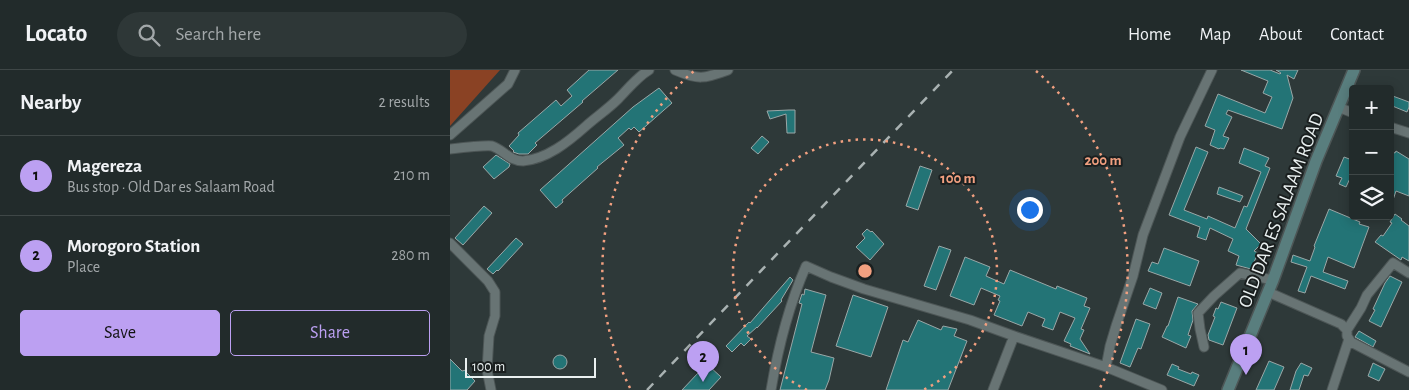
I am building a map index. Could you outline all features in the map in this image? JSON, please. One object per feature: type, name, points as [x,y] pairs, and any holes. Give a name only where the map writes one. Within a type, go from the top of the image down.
[{"type":"main road","name":"OLD DAR ES SALAAM ROAD","points":[[1228,390],[1273,280],[1316,162],[1354,70]]},
{"type":"street","points":[[450,135],[508,84],[515,70]]},
{"type":"street","points":[[450,148],[491,146],[509,158],[520,161],[546,155],[557,149],[581,130],[649,70]]},
{"type":"street","points":[[675,70],[700,78],[710,77],[728,70]]},
{"type":"street","points":[[1106,367],[1116,326],[1134,276],[1143,235],[1180,137],[1212,70]]},
{"type":"street","points":[[1338,107],[1349,111]]},
{"type":"street","points":[[1394,128],[1409,133]]},
{"type":"street","points":[[450,243],[488,281],[495,292],[495,316],[489,336],[487,370],[491,390]]},
{"type":"street","points":[[1332,390],[1348,335],[1367,295],[1393,262],[1409,273]]},
{"type":"street","points":[[771,390],[791,304],[806,266],[864,289],[970,320],[1106,367],[1162,390]]},
{"type":"street","points":[[1204,347],[1198,312],[1214,296],[1240,273],[1273,280]]},
{"type":"street","points":[[1268,292],[1336,322],[1348,335],[1351,342],[1409,372]]},
{"type":"street","points":[[993,390],[1014,336]]},
{"type":"shaded area","points":[[450,70],[500,70],[450,126]]},
{"type":"building","points":[[589,70],[618,70],[535,143],[537,145],[528,154],[513,152],[509,146],[519,135],[518,133],[556,100],[561,106],[572,96],[567,90]]},
{"type":"building","points":[[1241,70],[1270,70],[1280,74],[1276,70],[1298,70],[1294,79],[1287,75],[1293,98],[1282,129],[1228,110],[1226,114],[1232,117],[1223,136],[1229,138],[1224,149],[1219,149],[1210,145],[1215,130],[1205,126],[1218,94],[1265,113],[1272,97],[1263,93],[1268,81]]},
{"type":"building","points":[[659,88],[672,103],[639,132],[634,127],[631,130],[629,128],[618,138],[624,145],[597,167],[556,208],[540,190],[633,107]]},
{"type":"building","points":[[1394,96],[1409,102],[1407,112],[1394,107]]},
{"type":"building","points":[[795,110],[795,133],[787,133],[786,114],[770,119],[767,111]]},
{"type":"building","points":[[762,136],[769,142],[758,154],[751,148]]},
{"type":"building","points":[[1196,147],[1208,152],[1184,210],[1207,219],[1208,216],[1235,228],[1244,206],[1247,207],[1261,172],[1239,163],[1244,148],[1269,158],[1265,166],[1270,168],[1246,229],[1261,244],[1254,251],[1258,253],[1251,269],[1236,265],[1239,256],[1228,251],[1233,239],[1210,228],[1206,240],[1197,237],[1200,227],[1169,215]]},
{"type":"building","points":[[1396,151],[1409,159],[1409,196],[1396,191],[1394,197],[1394,153]]},
{"type":"building","points":[[496,155],[510,164],[509,167],[494,179],[483,167]]},
{"type":"building","points":[[1344,157],[1349,159],[1349,181],[1346,187],[1339,184],[1342,178],[1336,176]]},
{"type":"building","points":[[920,166],[932,170],[918,210],[906,206]]},
{"type":"building","points":[[1219,187],[1243,196],[1240,202],[1217,194]]},
{"type":"building","points":[[484,206],[492,213],[463,245],[455,238]]},
{"type":"building","points":[[1329,209],[1349,217],[1349,220],[1355,220],[1360,222],[1359,224],[1369,227],[1354,268],[1328,257],[1323,272],[1348,281],[1345,289],[1311,276],[1305,293],[1298,291],[1307,267],[1291,262],[1293,255],[1310,261]]},
{"type":"building","points":[[1395,214],[1409,226],[1409,261],[1402,257],[1401,260],[1375,242],[1381,235],[1383,236],[1392,223],[1390,222],[1391,220],[1394,220]]},
{"type":"building","points":[[867,229],[872,231],[884,244],[870,260],[856,247],[865,238],[862,234]]},
{"type":"building","points":[[516,238],[523,244],[493,274],[487,269]]},
{"type":"building","points":[[939,246],[951,250],[936,290],[924,286]]},
{"type":"building","points":[[1164,248],[1199,261],[1190,286],[1148,271],[1152,262],[1158,264]]},
{"type":"building","points":[[965,257],[990,267],[986,276],[1004,284],[1010,270],[1056,289],[1057,286],[1087,298],[1084,306],[1090,308],[1081,329],[1084,330],[1080,339],[1090,354],[1070,346],[1071,344],[1064,341],[1075,318],[1060,312],[1053,330],[1042,326],[1045,319],[1028,312],[1022,326],[994,315],[1000,301],[998,300],[1000,296],[981,288],[974,305],[950,296]]},
{"type":"building","points":[[1390,276],[1402,282],[1381,327],[1369,321],[1385,283]]},
{"type":"building","points":[[790,277],[793,280],[782,301],[747,336],[751,339],[744,346],[741,343],[732,352],[726,346],[750,323]]},
{"type":"building","points":[[1150,288],[1162,293],[1156,309],[1143,304]]},
{"type":"building","points":[[805,289],[826,295],[811,352],[834,358],[829,380],[825,390],[780,390],[802,304],[799,303]]},
{"type":"building","points":[[853,295],[888,307],[871,357],[836,346]]},
{"type":"building","points":[[1178,297],[1198,304],[1192,311],[1193,320],[1188,335],[1191,336],[1186,348],[1162,337]]},
{"type":"building","points":[[1221,302],[1237,308],[1223,345],[1209,340],[1208,335],[1215,317],[1213,316],[1216,308],[1218,309]]},
{"type":"building","points":[[1136,319],[1150,324],[1141,349],[1138,348],[1130,367],[1120,363]]},
{"type":"building","points":[[918,320],[941,330],[943,326],[957,329],[954,336],[967,341],[948,390],[886,390],[903,340],[908,342]]},
{"type":"building","points":[[1359,331],[1376,341],[1373,347],[1355,337]]},
{"type":"building","points":[[560,355],[565,357],[567,362],[565,367],[560,369],[555,367],[553,362],[555,357]]},
{"type":"building","points":[[450,359],[462,371],[466,370],[475,381],[467,390],[450,390]]},
{"type":"building","points":[[1269,361],[1284,367],[1274,390],[1256,390]]},
{"type":"building","points":[[1301,363],[1312,368],[1308,376],[1304,375],[1299,390],[1290,390],[1296,371]]},
{"type":"building","points":[[1373,363],[1385,369],[1379,381],[1368,376]]},
{"type":"building","points":[[1172,364],[1179,367],[1178,369],[1199,375],[1194,386],[1167,375]]},
{"type":"building","points":[[708,365],[721,377],[709,390],[682,390],[698,373]]},
{"type":"railway","points":[[647,390],[953,70]]},
{"type":"place","name":"Magereza","points":[[1246,375]]},
{"type":"place","name":"Morogoro Station","points":[[703,382]]}]
